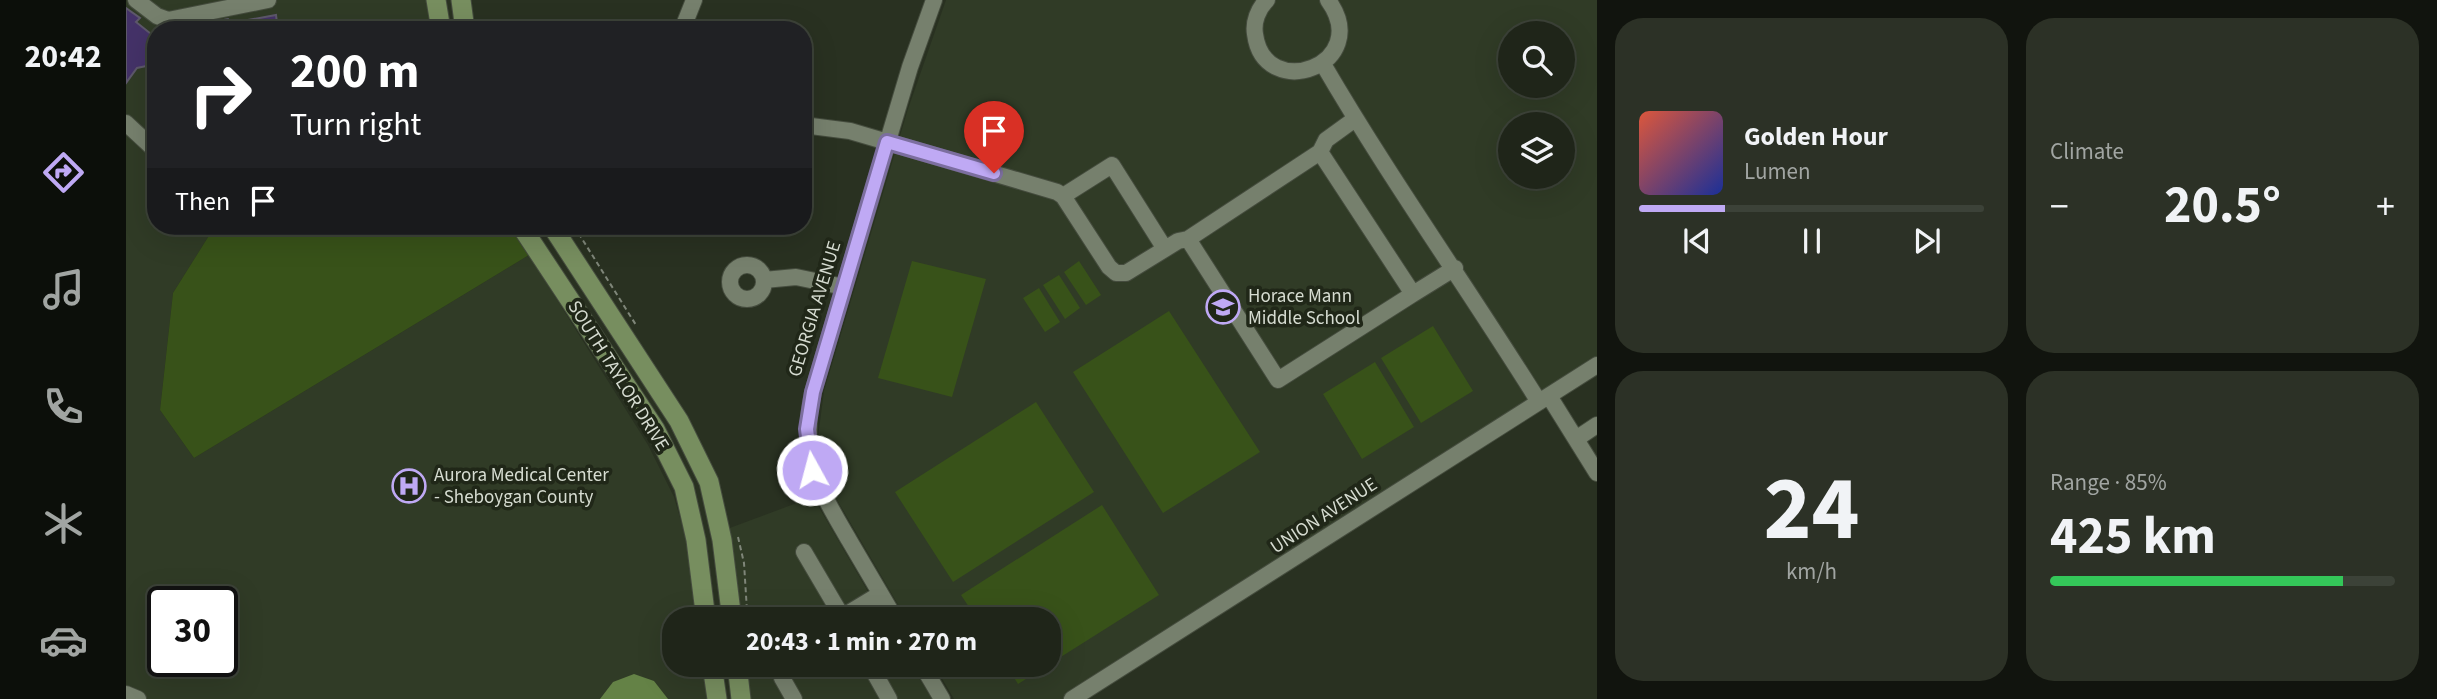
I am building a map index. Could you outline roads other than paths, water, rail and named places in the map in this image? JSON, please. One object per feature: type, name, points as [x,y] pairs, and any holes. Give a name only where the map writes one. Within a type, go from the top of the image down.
[{"type":"main road","points":[[436,0],[439,21]]},
{"type":"main road","points":[[461,0],[464,21]]},
{"type":"main road","name":"SOUTH TAYLOR DRIVE","points":[[527,235],[655,429],[684,487],[704,607]]},
{"type":"main road","name":"SOUTH TAYLOR DRIVE","points":[[558,235],[679,421],[709,482],[722,540],[730,607]]},
{"type":"main road","points":[[714,677],[717,699]]},
{"type":"main road","points":[[738,677],[741,699]]},
{"type":"street","points":[[136,0],[157,16],[168,20],[268,0]]},
{"type":"street","points":[[686,21],[694,0]]},
{"type":"street","name":"GEORGIA AVENUE","points":[[888,607],[818,488],[808,452],[811,401],[887,142],[934,0]]},
{"type":"street","points":[[1267,0],[1257,15],[1254,29],[1262,54],[1272,64],[1298,73],[1323,64],[1333,53],[1339,32],[1336,11],[1328,0]]},
{"type":"street","points":[[1323,64],[1356,119],[1455,268],[1597,473]]},
{"type":"street","points":[[812,126],[850,131],[1047,188],[1063,196],[1109,267],[1116,273],[1126,273],[1165,249],[1188,239],[1320,152],[1326,140],[1356,119]]},
{"type":"street","points":[[126,123],[147,143]]},
{"type":"street","points":[[1320,152],[1413,294]]},
{"type":"street","points":[[1063,196],[1112,165],[1165,249]]},
{"type":"street","points":[[1188,239],[1278,380],[1455,268]]},
{"type":"street","points":[[764,280],[796,277],[844,287]]},
{"type":"street","name":"UNION AVENUE","points":[[1072,699],[1220,608],[1597,365]]},
{"type":"street","points":[[1576,439],[1597,425]]},
{"type":"street","points":[[804,552],[834,607]]},
{"type":"street","points":[[860,607],[880,594]]},
{"type":"street","points":[[782,677],[794,699]]},
{"type":"street","points":[[877,677],[889,699]]},
{"type":"street","points":[[929,677],[943,699]]},
{"type":"street","points":[[126,694],[138,699]]},
{"type":"place","name":"Horace Mann Middle School","points":[[1223,307]]},
{"type":"place","name":"Aurora Medical Center - Sheboygan County","points":[[409,486]]}]
